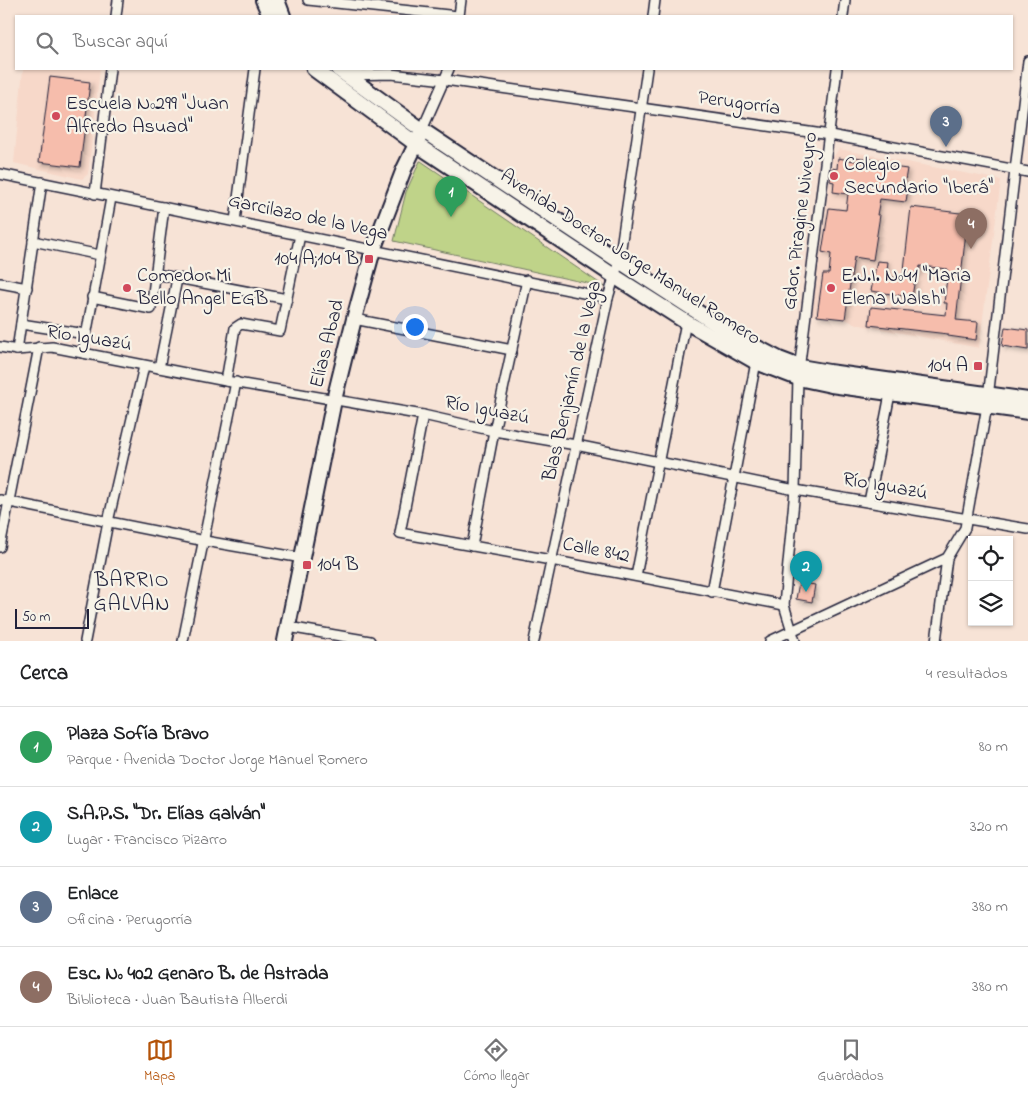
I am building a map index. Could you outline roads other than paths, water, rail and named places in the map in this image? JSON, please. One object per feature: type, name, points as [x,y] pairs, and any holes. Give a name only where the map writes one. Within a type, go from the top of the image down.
[{"type":"main road","points":[[263,0],[270,15]]},
{"type":"main road","points":[[277,0],[283,15]]},
{"type":"main road","name":"Avenida Doctor Jorge Manuel Romero","points":[[315,70],[416,144],[614,276],[686,322],[756,362],[890,394],[988,400]]},
{"type":"main road","name":"Avenida Doctor Jorge Manuel Romero","points":[[343,72],[422,130],[619,262],[733,335],[799,372],[894,382],[988,400]]},
{"type":"main road","name":"Elías Abad","points":[[285,641],[334,400],[354,319],[373,250],[404,169],[422,130]]},
{"type":"main road","points":[[988,400],[1028,400]]},
{"type":"main road","points":[[988,400],[1028,412]]},
{"type":"street","points":[[116,15],[118,0]]},
{"type":"street","points":[[308,0],[450,15]]},
{"type":"street","points":[[459,15],[461,0]]},
{"type":"street","points":[[653,15],[655,0]]},
{"type":"street","points":[[843,15],[844,0]]},
{"type":"street","points":[[936,641],[947,558],[965,528],[988,400],[1028,61]]},
{"type":"street","points":[[95,194],[110,70]]},
{"type":"street","points":[[235,220],[255,70]]},
{"type":"street","name":"Elías Abad","points":[[422,130],[449,70]]},
{"type":"street","name":"Blas Benjamín de la Vega","points":[[534,641],[608,298],[619,262],[647,70]]},
{"type":"street","name":"Gdor. Piragine Niveyro","points":[[784,605],[795,490],[799,372],[837,70]]},
{"type":"street","name":"Perugorría","points":[[343,72],[391,74],[445,80],[830,135],[1028,172]]},
{"type":"street","name":"Garcilazo de la Vega","points":[[0,174],[111,198],[235,220],[300,236],[527,280],[608,298]]},
{"type":"street","points":[[16,350],[42,182]]},
{"type":"street","points":[[83,353],[111,198]]},
{"type":"street","points":[[92,298],[151,309],[164,207]]},
{"type":"street","points":[[226,381],[235,328],[241,324],[280,331],[300,236]]},
{"type":"street","points":[[33,240],[100,255]]},
{"type":"street","points":[[156,274],[287,299]]},
{"type":"street","points":[[159,368],[178,279]]},
{"type":"street","points":[[472,546],[494,431],[527,280]]},
{"type":"street","points":[[0,284],[27,288]]},
{"type":"street","points":[[354,319],[512,350]]},
{"type":"street","points":[[636,576],[686,322]]},
{"type":"street","points":[[21,324],[86,334]]},
{"type":"street","name":"Río Iguazú","points":[[0,347],[16,350],[52,346],[144,366],[576,445],[795,490],[1028,529]]},
{"type":"street","points":[[0,547],[39,347]]},
{"type":"street","points":[[712,592],[756,362]]},
{"type":"street","points":[[85,641],[108,522],[144,366]]},
{"type":"street","points":[[184,641],[236,382]]},
{"type":"street","points":[[869,502],[890,394]]},
{"type":"street","name":"Calle 842","points":[[423,416],[400,533],[784,605]]},
{"type":"street","points":[[0,500],[205,541],[302,558]]},
{"type":"street","points":[[770,641],[947,558]]},
{"type":"street","points":[[784,605],[795,641]]},
{"type":"street","points":[[288,627],[370,641]]},
{"type":"place","name":"Escuela Nº299 \"Juan Alfredo Asuad\"","points":[[56,116]]},
{"type":"place","name":"Enlace","points":[[946,147]]},
{"type":"place","name":"Colegio Secundario \"Iberá\"","points":[[834,176]]},
{"type":"place","name":"Plaza Sofía Bravo","points":[[451,217]]},
{"type":"place","name":"Esc. Nº 402 Genaro B. de Astrada","points":[[971,249]]},
{"type":"place","name":"104 A;104 B","points":[[369,259]]},
{"type":"place","name":"Comedor Mi Bello Angel EGB","points":[[127,288]]},
{"type":"place","name":"E.J.I. Nº41 \"Maria Elena Walsh\"","points":[[831,288]]},
{"type":"place","name":"104 A","points":[[978,366]]},
{"type":"place","name":"104 B","points":[[307,565]]},
{"type":"place","name":"S.A.P.S. \"Dr. Elías Galván\"","points":[[806,592]]},
{"type":"district","name":"BARRIO GALVAN","points":[[132,593]]}]
